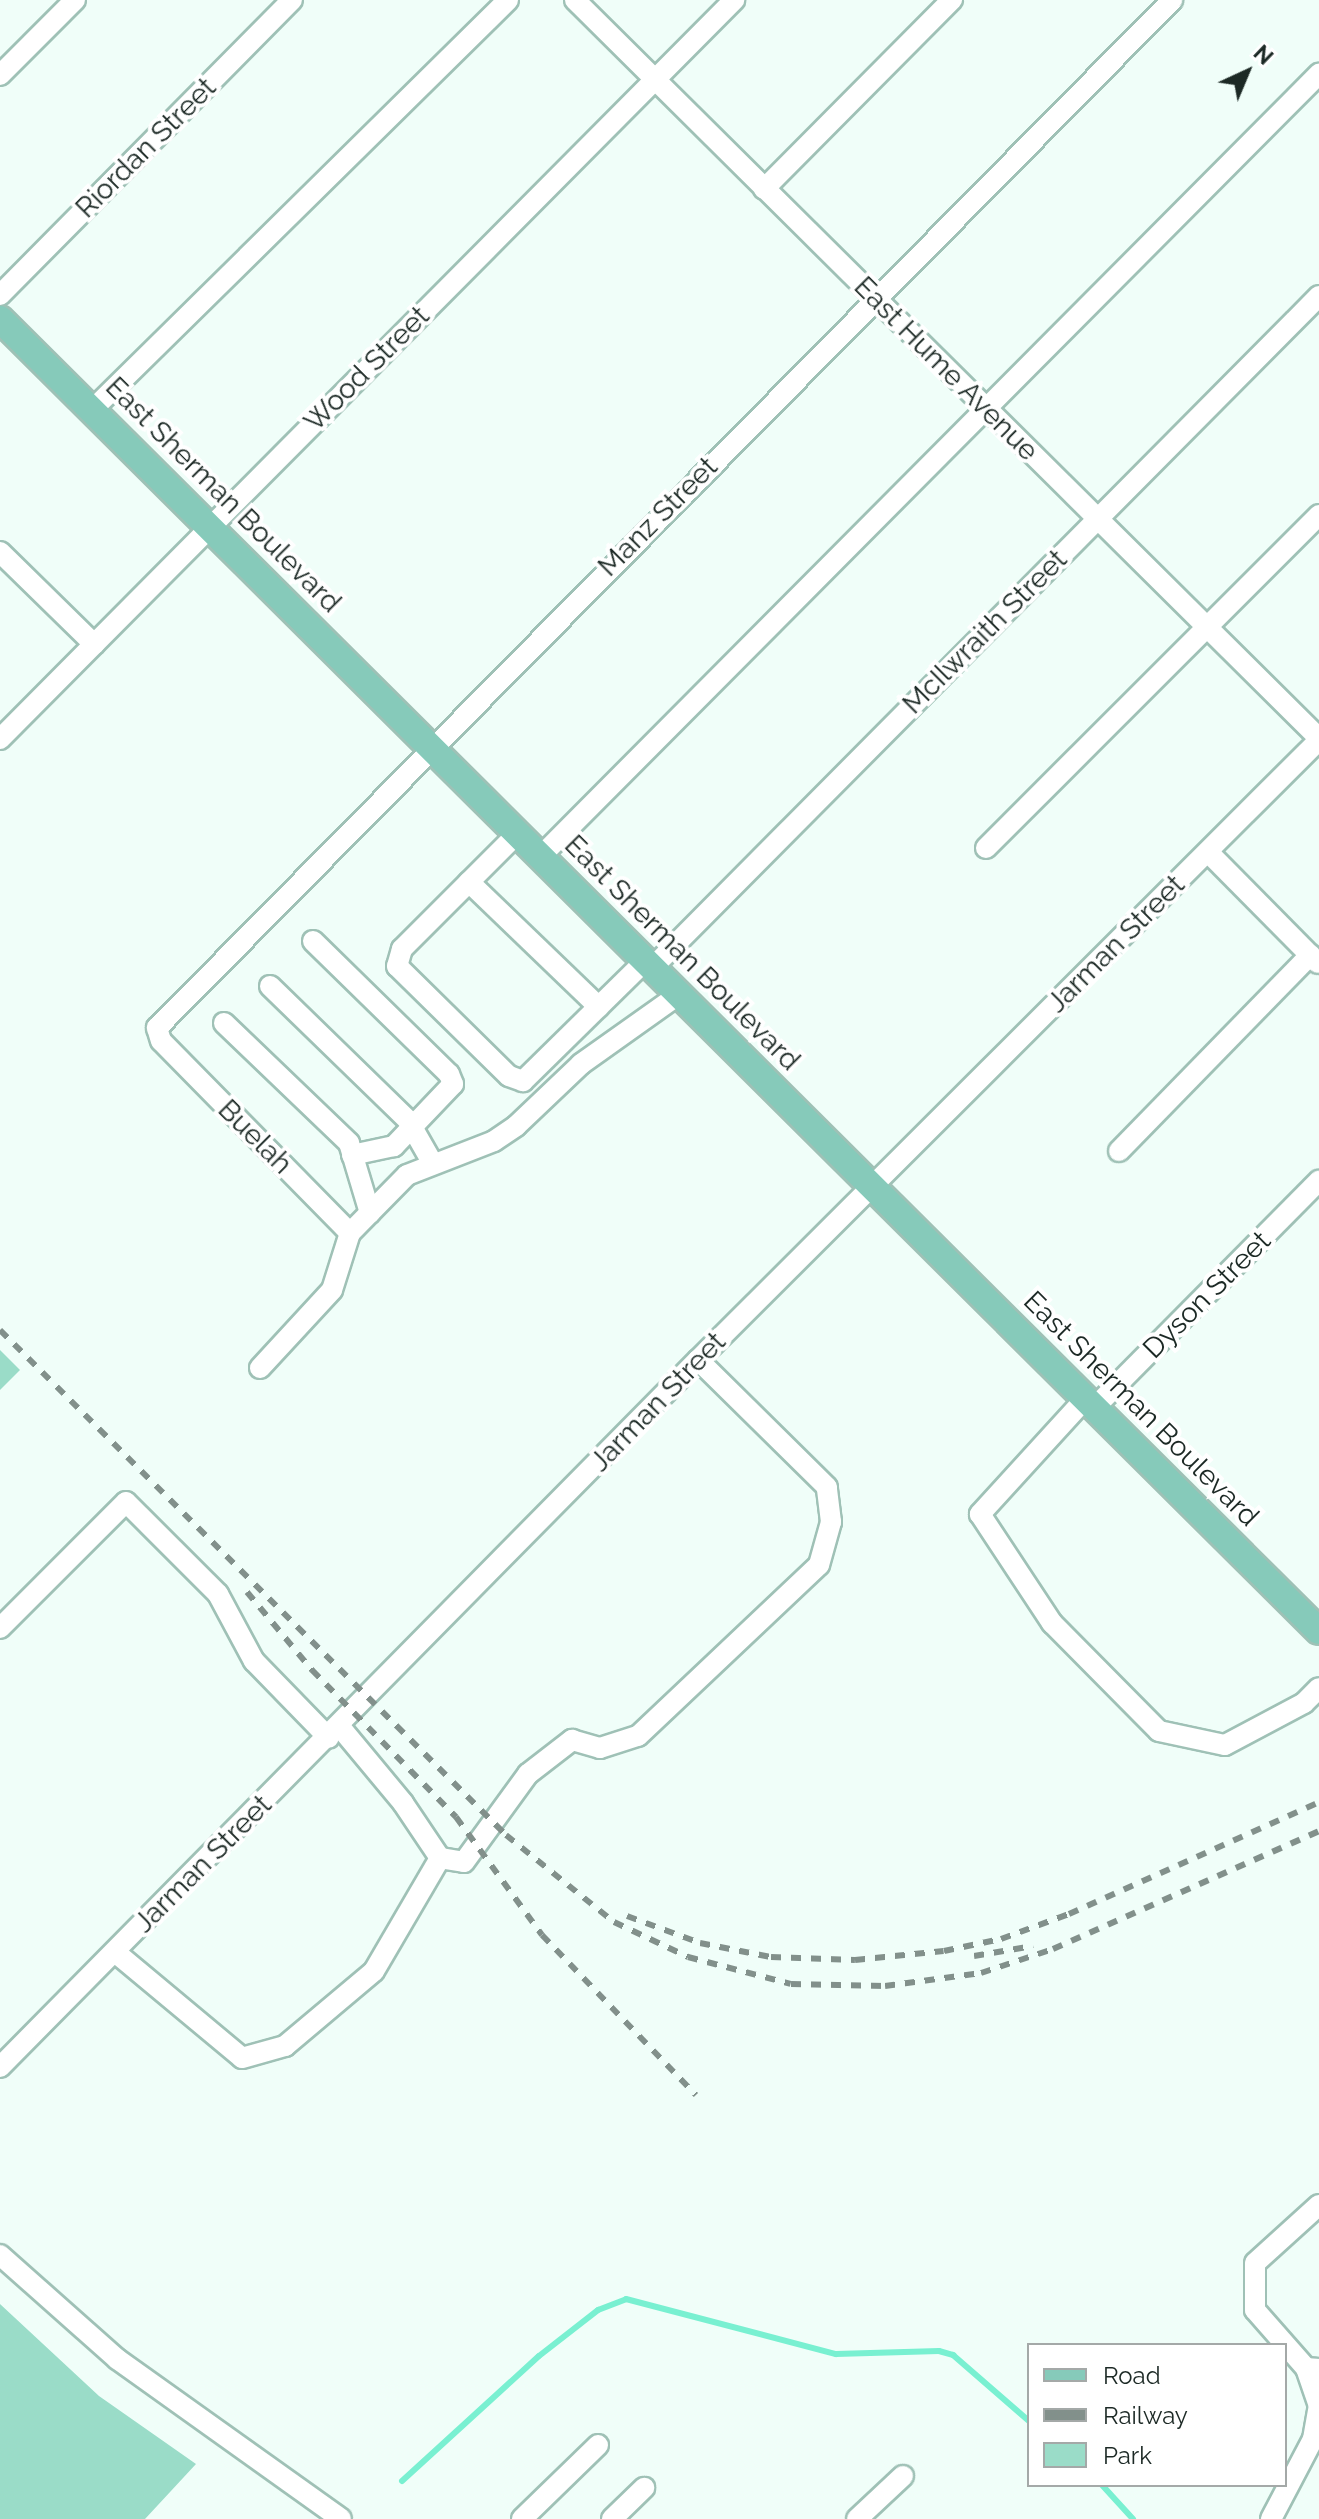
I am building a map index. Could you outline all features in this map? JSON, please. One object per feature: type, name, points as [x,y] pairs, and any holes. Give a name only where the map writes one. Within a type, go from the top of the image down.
[{"type":"main road","name":"East Sherman Boulevard","points":[[0,319],[1318,1628]]},
{"type":"street","points":[[0,75],[75,0]]},
{"type":"street","name":"Riordan Street","points":[[0,295],[292,0]]},
{"type":"street","points":[[92,410],[508,0]]},
{"type":"street","name":"East Hume Avenue","points":[[575,0],[1319,739]]},
{"type":"street","name":"Wood Street","points":[[0,739],[734,0]]},
{"type":"street","points":[[764,189],[952,0]]},
{"type":"street","name":"Manz Street","points":[[161,1041],[157,1028],[430,748],[1172,0]]},
{"type":"street","points":[[540,857],[1319,74]]},
{"type":"street","name":"McIlwraith Street","points":[[469,882],[397,955],[397,966],[509,1076],[523,1081],[648,964],[1319,296]]},
{"type":"street","points":[[986,848],[1319,515]]},
{"type":"street","points":[[0,552],[94,644]]},
{"type":"street","name":"Jarman Street","points":[[0,2067],[334,1733],[698,1360],[1319,739]]},
{"type":"street","points":[[517,834],[469,882],[599,1007]]},
{"type":"street","points":[[1119,1151],[1315,959],[1208,852]]},
{"type":"street","points":[[313,941],[449,1074],[453,1084],[448,1093],[394,1146],[352,1155]]},
{"type":"street","points":[[270,986],[413,1129],[432,1162]]},
{"type":"street","points":[[260,1368],[332,1290],[350,1233],[407,1175],[432,1162],[494,1141],[516,1126],[581,1064],[678,995]]},
{"type":"street","points":[[224,1023],[349,1143],[370,1213]]},
{"type":"street","name":"Buelah","points":[[161,1041],[350,1233]]},
{"type":"street","name":"Dyson Street","points":[[1319,1181],[980,1514],[1052,1623],[1159,1731],[1225,1745],[1304,1703],[1319,1688]]},
{"type":"street","points":[[0,1628],[126,1502],[218,1594],[254,1661],[334,1733],[403,1803],[440,1858],[464,1862],[528,1774],[572,1740],[600,1748],[638,1736],[819,1565],[831,1522],[827,1487],[698,1360]]},
{"type":"street","points":[[115,1952],[242,2058],[285,2046],[374,1971],[440,1858]]},
{"type":"street","points":[[1271,2519],[1313,2439],[1319,2406],[1312,2368],[1255,2310],[1255,2263],[1319,2205]]},
{"type":"street","points":[[0,2255],[142,2379],[341,2519]]},
{"type":"street","points":[[522,2519],[598,2445]]},
{"type":"street","points":[[857,2519],[903,2476]]},
{"type":"street","points":[[612,2519],[644,2488]]},
{"type":"green space","points":[[0,1350],[20,1370],[0,1390]]},
{"type":"green space","points":[[0,2304],[99,2396],[196,2464],[145,2519],[0,2519]]},
{"type":"waterway","points":[[402,2481],[539,2356],[598,2310],[626,2299],[836,2354],[939,2351],[953,2355],[1027,2419]]},
{"type":"waterway","points":[[1104,2487],[1133,2519]]},
{"type":"railway","points":[[0,1330],[506,1835],[614,1922],[688,1957],[791,1984],[885,1986],[981,1973],[1053,1949],[1319,1831]]},
{"type":"railway","points":[[247,1592],[312,1670],[456,1817],[542,1935],[696,2095]]},
{"type":"railway","points":[[627,1916],[700,1943],[771,1957],[855,1960],[944,1951],[1001,1939],[1069,1914],[1319,1802]]},
{"type":"railway","points":[[974,1956],[1033,1946]]}]
